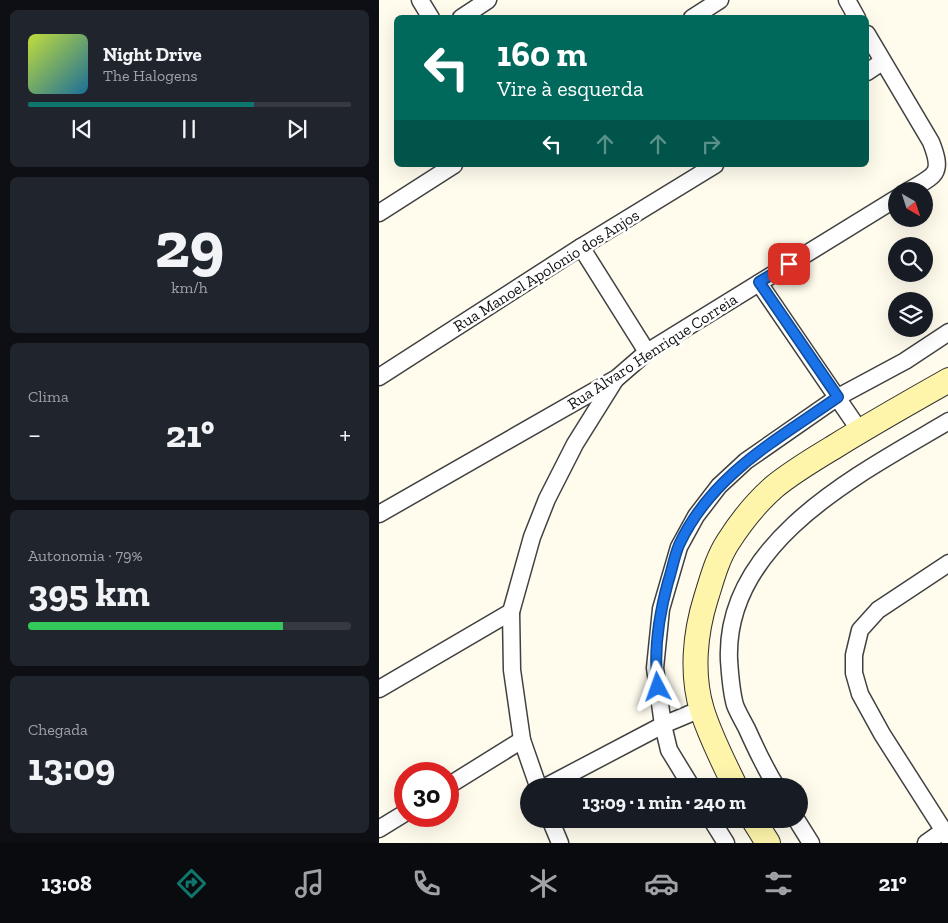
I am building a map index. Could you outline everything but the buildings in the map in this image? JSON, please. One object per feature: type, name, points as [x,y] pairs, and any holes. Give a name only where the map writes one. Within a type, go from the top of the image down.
[{"type":"main road","points":[[731,778],[701,709],[696,676],[697,640],[701,613],[711,581],[727,543],[747,516],[774,488],[812,460],[948,380]]},
{"type":"main road","points":[[759,828],[768,843]]},
{"type":"street","points":[[420,0],[429,15]]},
{"type":"street","points":[[466,15],[489,0]]},
{"type":"street","points":[[696,15],[720,0]]},
{"type":"street","points":[[847,0],[855,15]]},
{"type":"street","points":[[869,38],[931,142],[938,159],[936,172],[922,182]]},
{"type":"street","points":[[869,71],[882,62]]},
{"type":"street","points":[[379,213],[452,167]]},
{"type":"street","name":"Rua Manoel Apolonio dos Anjos","points":[[379,377],[712,167]]},
{"type":"street","name":"Rua Alvaro Henrique Correia","points":[[379,514],[617,378],[647,352],[888,203]]},
{"type":"street","points":[[581,248],[647,352]]},
{"type":"street","points":[[759,282],[860,431]]},
{"type":"street","points":[[686,778],[669,750],[663,725],[655,668],[661,609],[679,546],[695,516],[713,494],[746,461],[838,397],[905,361],[948,332]]},
{"type":"street","points":[[535,778],[522,740],[512,670],[511,612],[532,537],[547,499],[575,444],[617,378]]},
{"type":"street","points":[[771,778],[735,705],[730,672],[729,643],[735,610],[750,578],[771,549],[809,511],[848,482],[948,421]]},
{"type":"street","points":[[926,843],[946,835],[882,734],[860,694],[854,673],[854,655],[860,630],[878,610],[948,563]]},
{"type":"street","points":[[379,689],[511,612]]},
{"type":"street","points":[[562,778],[663,725],[701,709]]},
{"type":"street","points":[[459,779],[522,740]]},
{"type":"street","points":[[379,829],[394,820]]},
{"type":"street","points":[[554,828],[560,843]]},
{"type":"street","points":[[717,828],[726,843]]},
{"type":"street","points":[[802,828],[811,843]]},
{"type":"route","points":[[658,687],[655,668],[661,609],[679,546],[695,516],[719,486],[746,461],[838,397],[759,282],[789,264]]}]
